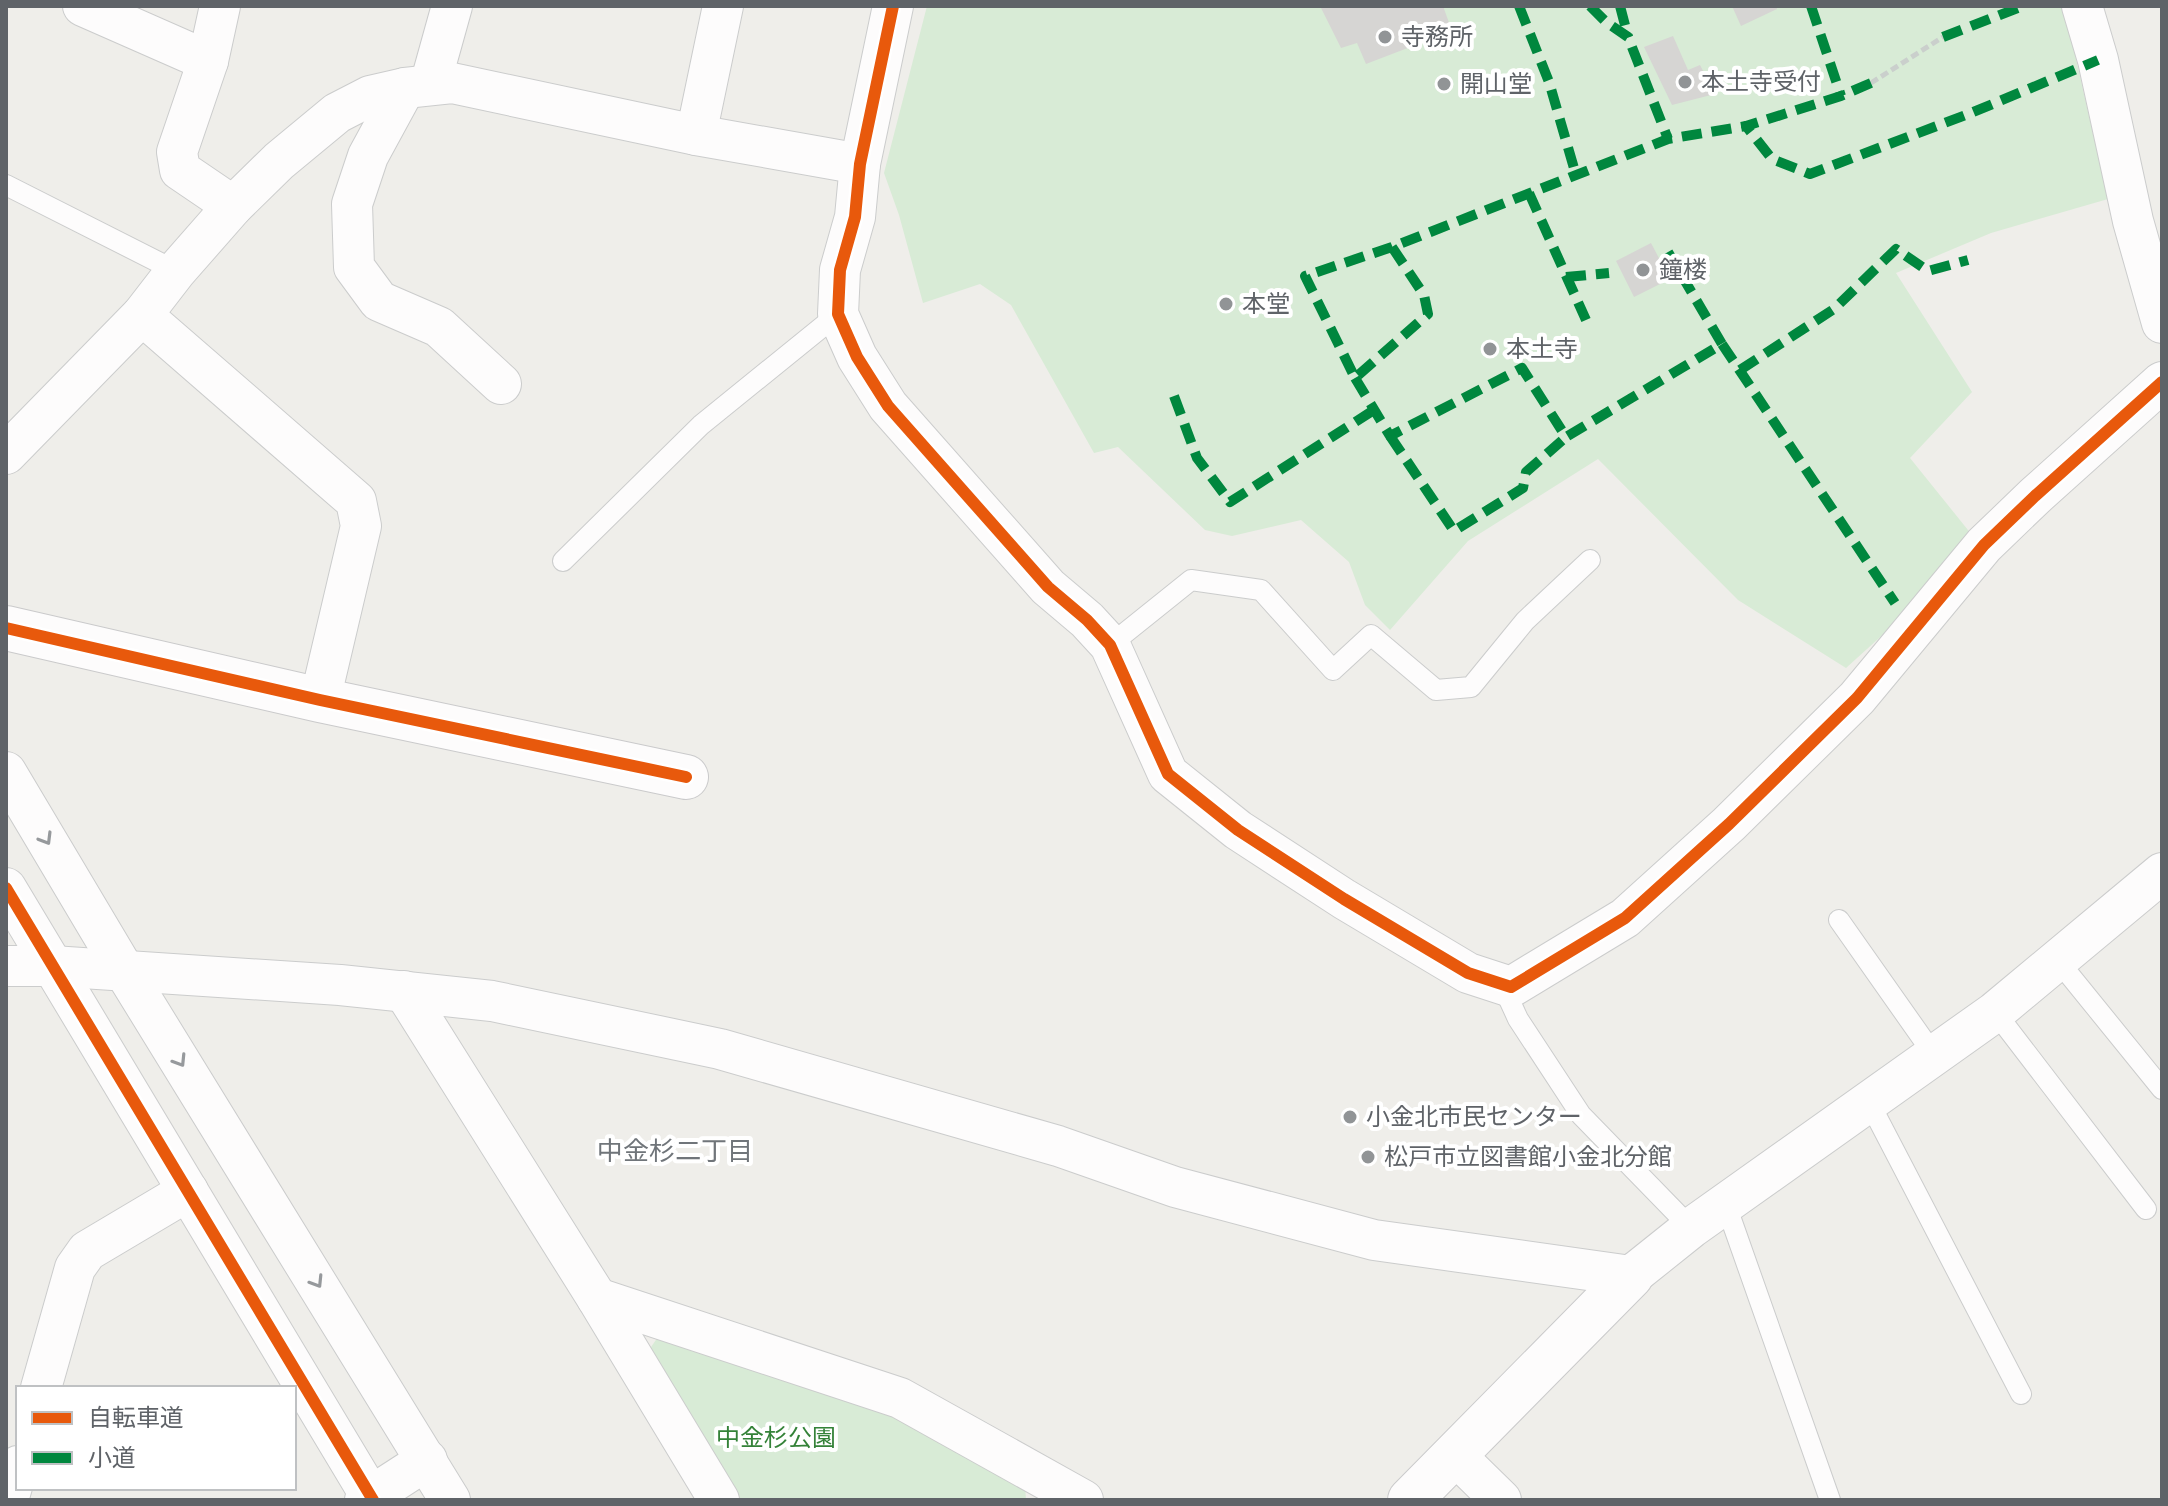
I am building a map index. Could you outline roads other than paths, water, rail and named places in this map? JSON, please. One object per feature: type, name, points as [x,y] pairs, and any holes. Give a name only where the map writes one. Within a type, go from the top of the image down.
[{"type":"street","points":[[83,6],[208,61]]},
{"type":"street","points":[[220,6],[208,61],[177,152],[180,170],[233,206]]},
{"type":"street","points":[[452,6],[417,86],[368,156],[352,204],[354,267],[379,301],[439,327],[501,384]]},
{"type":"street","points":[[696,135],[723,6]]},
{"type":"street","points":[[893,6],[860,164],[855,217],[840,270],[838,314],[857,357],[888,406],[1048,587],[1087,620],[1110,645],[1168,774],[1238,830],[1344,899],[1468,973],[1511,987],[1625,918],[1717,834],[1857,698],[1984,545],[2162,382]]},
{"type":"street","points":[[2082,6],[2098,60],[2133,221],[2161,318]]},
{"type":"street","points":[[6,454],[142,315],[233,206],[279,161],[337,113],[370,96],[417,86],[452,83],[696,135],[860,164]]},
{"type":"street","points":[[142,315],[356,501],[361,526],[320,700]]},
{"type":"street","points":[[6,628],[320,700],[686,777]]},
{"type":"street","points":[[6,772],[125,972],[450,1500]]},
{"type":"street","points":[[1410,1500],[1631,1276],[1691,1228],[1995,1012],[2059,962],[2162,873]]},
{"type":"street","points":[[6,888],[369,1499],[427,1460]]},
{"type":"street","points":[[6,966],[52,966],[404,991],[492,1001],[720,1049],[1058,1146],[1175,1187],[1374,1240],[1631,1276]]},
{"type":"street","points":[[404,991],[597,1298],[719,1500]]},
{"type":"street","points":[[42,1386],[75,1268],[87,1251],[188,1191]]},
{"type":"street","points":[[597,1298],[900,1398],[1064,1496]]},
{"type":"street","points":[[1454,1454],[1501,1500]]},
{"type":"street","points":[[8,1500],[16,1473]]},
{"type":"lane","points":[[6,185],[176,271]]},
{"type":"lane","points":[[563,561],[701,425],[838,314]]},
{"type":"lane","points":[[1110,645],[1191,580],[1261,590],[1333,670],[1371,635],[1436,690],[1471,687],[1525,621],[1590,560]]},
{"type":"lane","points":[[1839,920],[1934,1055]]},
{"type":"lane","points":[[2059,962],[2162,1089]]},
{"type":"lane","points":[[1502,984],[1518,1019],[1581,1115],[1691,1228]]},
{"type":"lane","points":[[1995,1012],[2146,1209]]},
{"type":"lane","points":[[1869,1102],[2021,1394]]},
{"type":"lane","points":[[1726,1205],[1830,1500]]},
{"type":"place","name":"寺務所","points":[[1385,37]]},
{"type":"place","name":"本土寺受付","points":[[1685,82]]},
{"type":"place","name":"開山堂","points":[[1444,84]]},
{"type":"place","name":"鐘楼","points":[[1643,270]]},
{"type":"place","name":"本堂","points":[[1226,304]]},
{"type":"place","name":"本土寺","points":[[1490,349]]},
{"type":"place","name":"小金北市民センター","points":[[1350,1117]]},
{"type":"place","name":"松戸市立図書館小金北分館","points":[[1368,1157]]},
{"type":"district","name":"中金杉二丁目","points":[[675,1151]]},
{"type":"park label","name":"中金杉公園","points":[[776,1438]]}]
